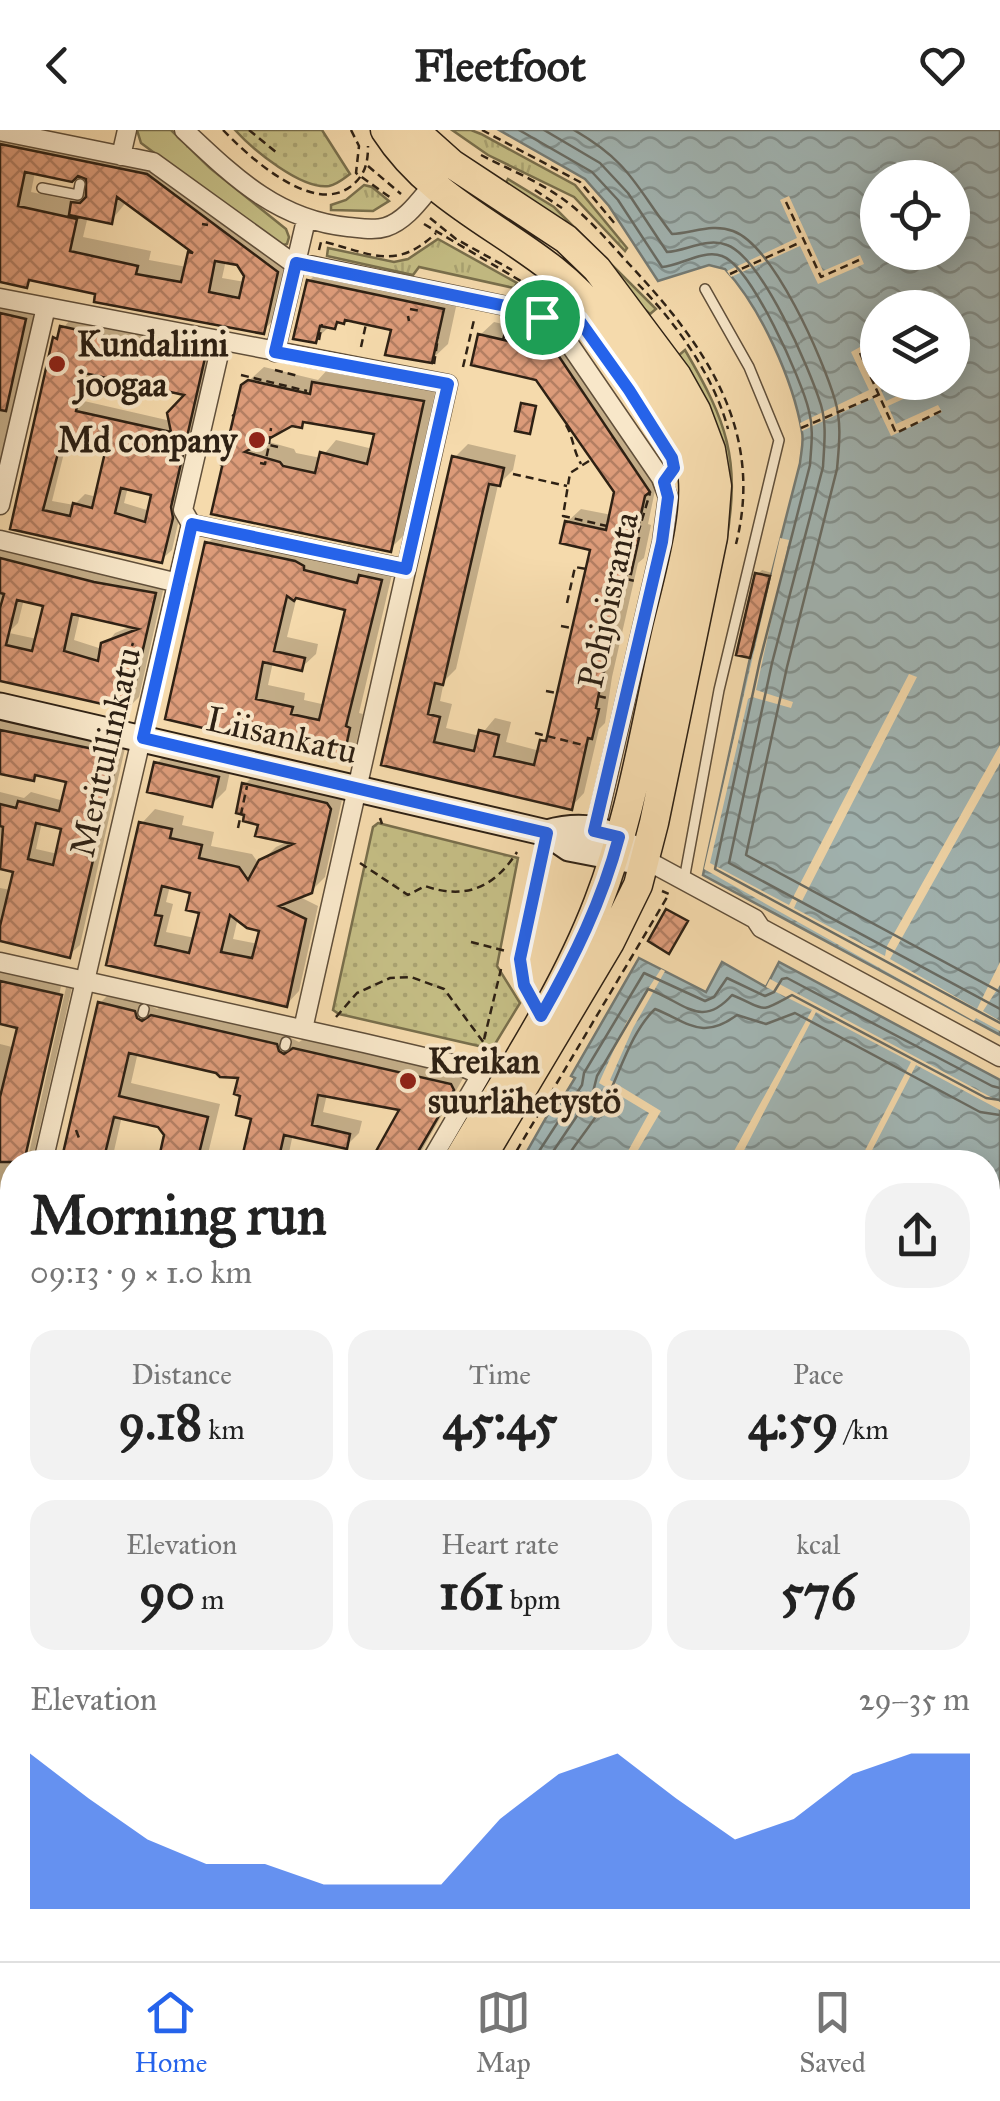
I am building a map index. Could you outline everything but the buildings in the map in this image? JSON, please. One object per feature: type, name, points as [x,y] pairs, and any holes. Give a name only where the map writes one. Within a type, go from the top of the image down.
[{"type":"main road","points":[[396,136],[442,175],[566,238],[597,269],[678,376],[711,450],[670,497],[646,860],[610,942],[486,1150]]},
{"type":"main road","name":"Pohjoisranta","points":[[464,1150],[584,936],[672,611],[670,497]]},
{"type":"street","points":[[121,156],[126,130]]},
{"type":"street","points":[[184,130],[263,199],[306,220],[336,226],[385,228],[403,216],[442,175]]},
{"type":"street","points":[[0,131],[86,155],[153,162],[279,255],[296,263],[499,304],[542,317]]},
{"type":"street","points":[[275,352],[306,220]]},
{"type":"street","points":[[0,298],[448,384],[303,1030]]},
{"type":"street","points":[[0,505],[46,308]]},
{"type":"street","name":"Pohjoisranta","points":[[542,317],[559,329],[664,482],[670,497]]},
{"type":"street","name":"Meritullinkatu","points":[[47,1150],[192,524],[183,510],[218,358]]},
{"type":"street","points":[[192,524],[406,569]]},
{"type":"street","points":[[0,540],[178,583]]},
{"type":"street","name":"Liisankatu","points":[[0,706],[547,833],[569,848],[609,842],[646,860]]},
{"type":"street","points":[[646,860],[755,919],[761,928],[1000,1057]]},
{"type":"street","points":[[0,962],[458,1065],[481,1074],[437,1150]]},
{"type":"lane","points":[[42,188],[78,195],[80,184]]},
{"type":"lane","points":[[684,880],[719,690],[779,440],[749,367],[704,288]]},
{"type":"lane","points":[[541,1016],[521,971],[522,946],[547,833]]},
{"type":"path","points":[[223,130],[277,174],[313,194],[333,195],[352,186],[396,136]]},
{"type":"path","points":[[250,130],[276,152]]},
{"type":"path","points":[[350,130],[359,146],[356,172],[391,198]]},
{"type":"path","points":[[482,130],[580,182],[616,226]]},
{"type":"path","points":[[368,166],[397,190]]},
{"type":"path","points":[[786,202],[821,277],[859,260]]},
{"type":"path","points":[[424,224],[531,287],[542,299],[542,317]]},
{"type":"path","points":[[443,230],[540,285],[551,303],[551,310],[542,317]]},
{"type":"path","points":[[321,242],[401,257],[414,252],[436,233]]},
{"type":"path","points":[[730,274],[804,240]]},
{"type":"path","points":[[659,307],[665,302]]},
{"type":"path","points":[[410,309],[420,311]]},
{"type":"path","points":[[463,367],[475,316]]},
{"type":"path","points":[[503,340],[507,323]]},
{"type":"path","points":[[318,343],[322,324]]},
{"type":"path","points":[[361,350],[366,324]]},
{"type":"path","points":[[538,348],[544,336]]},
{"type":"path","points":[[434,366],[438,338]]},
{"type":"path","points":[[688,348],[693,342]]},
{"type":"path","points":[[241,375],[307,391]]},
{"type":"path","points":[[800,428],[866,400]]},
{"type":"path","points":[[883,400],[896,432],[941,411]]},
{"type":"path","points":[[566,424],[582,465]]},
{"type":"path","points":[[271,428],[262,462],[271,465]]},
{"type":"path","points":[[267,446],[278,448]]},
{"type":"path","points":[[589,461],[570,473],[563,516],[607,526]]},
{"type":"path","points":[[513,474],[568,486]]},
{"type":"path","points":[[638,533],[670,497]]},
{"type":"path","points":[[566,603],[575,566],[586,569]]},
{"type":"path","points":[[626,579],[641,583]]},
{"type":"path","points":[[561,626],[572,628]]},
{"type":"path","points":[[612,637],[628,641]]},
{"type":"path","points":[[546,691],[557,694]]},
{"type":"path","points":[[598,696],[613,700]]},
{"type":"path","points":[[536,733],[587,746]]},
{"type":"path","points":[[238,828],[247,784]]},
{"type":"path","points":[[380,818],[382,824]]},
{"type":"path","points":[[360,863],[408,895],[425,886],[448,894],[488,883],[517,852]]},
{"type":"path","points":[[517,1150],[668,894],[657,889]]},
{"type":"path","points":[[471,942],[507,951]]},
{"type":"path","points":[[482,1052],[501,968]]},
{"type":"path","points":[[335,1018],[357,993],[390,978],[410,977],[444,989],[484,1043]]},
{"type":"path","points":[[76,1130],[78,1138],[83,1139]]},
{"type":"green space","points":[[137,130],[171,130],[210,168],[286,229],[287,244],[280,246],[141,143]]},
{"type":"green space","points":[[235,130],[322,130],[350,174],[329,186],[305,182],[266,158]]},
{"type":"green space","points":[[452,130],[481,134],[575,185],[627,248],[625,251],[574,197],[488,155]]},
{"type":"green space","points":[[508,179],[554,207],[656,309],[650,314],[504,186]]},
{"type":"green space","points":[[364,185],[389,201],[373,211],[331,210],[331,205],[346,200]]},
{"type":"green space","points":[[438,239],[517,283],[514,288],[419,267],[413,275],[327,256],[328,248],[394,262],[408,259]]},
{"type":"green space","points":[[685,350],[711,399],[727,442],[732,488],[726,543],[719,540],[711,420],[679,355]]},
{"type":"green space","points":[[378,823],[518,858],[497,966],[520,1003],[492,1049],[333,1010],[373,827]]},
{"type":"water","points":[[499,130],[1000,130],[1000,1035],[703,875],[750,658],[800,463],[802,432],[774,346],[751,304],[725,269],[709,265],[658,281],[609,206],[585,179]]},
{"type":"water","points":[[639,958],[706,992],[722,962],[766,987],[779,962],[1000,1080],[1000,1150],[528,1150],[551,1109],[555,1111],[575,1078],[571,1076]]},
{"type":"pier","points":[[789,196],[823,271],[860,255],[860,266],[818,284],[800,246],[731,277],[727,271],[797,238],[780,200]]},
{"type":"pier","points":[[860,347],[860,371],[851,352]]},
{"type":"pier","points":[[860,394],[860,400],[869,400],[802,431],[800,423]]},
{"type":"pier","points":[[874,400],[901,400],[888,406],[896,424],[938,405],[942,412],[891,436]]},
{"type":"pier","points":[[780,538],[789,540],[756,690],[793,702],[791,708],[748,699],[710,863],[789,905],[909,674],[917,677],[802,901],[798,899],[794,908],[885,956],[887,946],[1000,745],[1000,763],[890,959],[977,1009],[1000,962],[1000,985],[983,1011],[1000,1021],[1000,1031],[976,1018],[974,1021],[704,869]]},
{"type":"pier","points":[[661,969],[665,971],[610,1080],[661,1111],[638,1150],[629,1150],[649,1113],[599,1083],[626,1023]]},
{"type":"pier","points":[[770,979],[1000,1102],[1000,1110],[916,1065],[872,1150],[865,1150],[911,1062],[816,1012],[744,1150],[735,1150],[812,1010],[766,987]]},
{"type":"place","name":"Kundaliini joogaa","points":[[57,364]]},
{"type":"place","name":"Md conpany","points":[[257,440]]},
{"type":"place","name":"Kreikan suurlähetystö","points":[[408,1081]]},
{"type":"route","points":[[296,263],[516,308],[542,317],[551,310],[551,303],[579,320],[668,448],[674,468],[664,482],[668,497],[662,542],[594,831],[619,837],[598,905],[541,1016],[524,985],[520,959],[547,833],[143,738],[192,524],[406,569],[448,384],[275,352],[296,263]]}]
